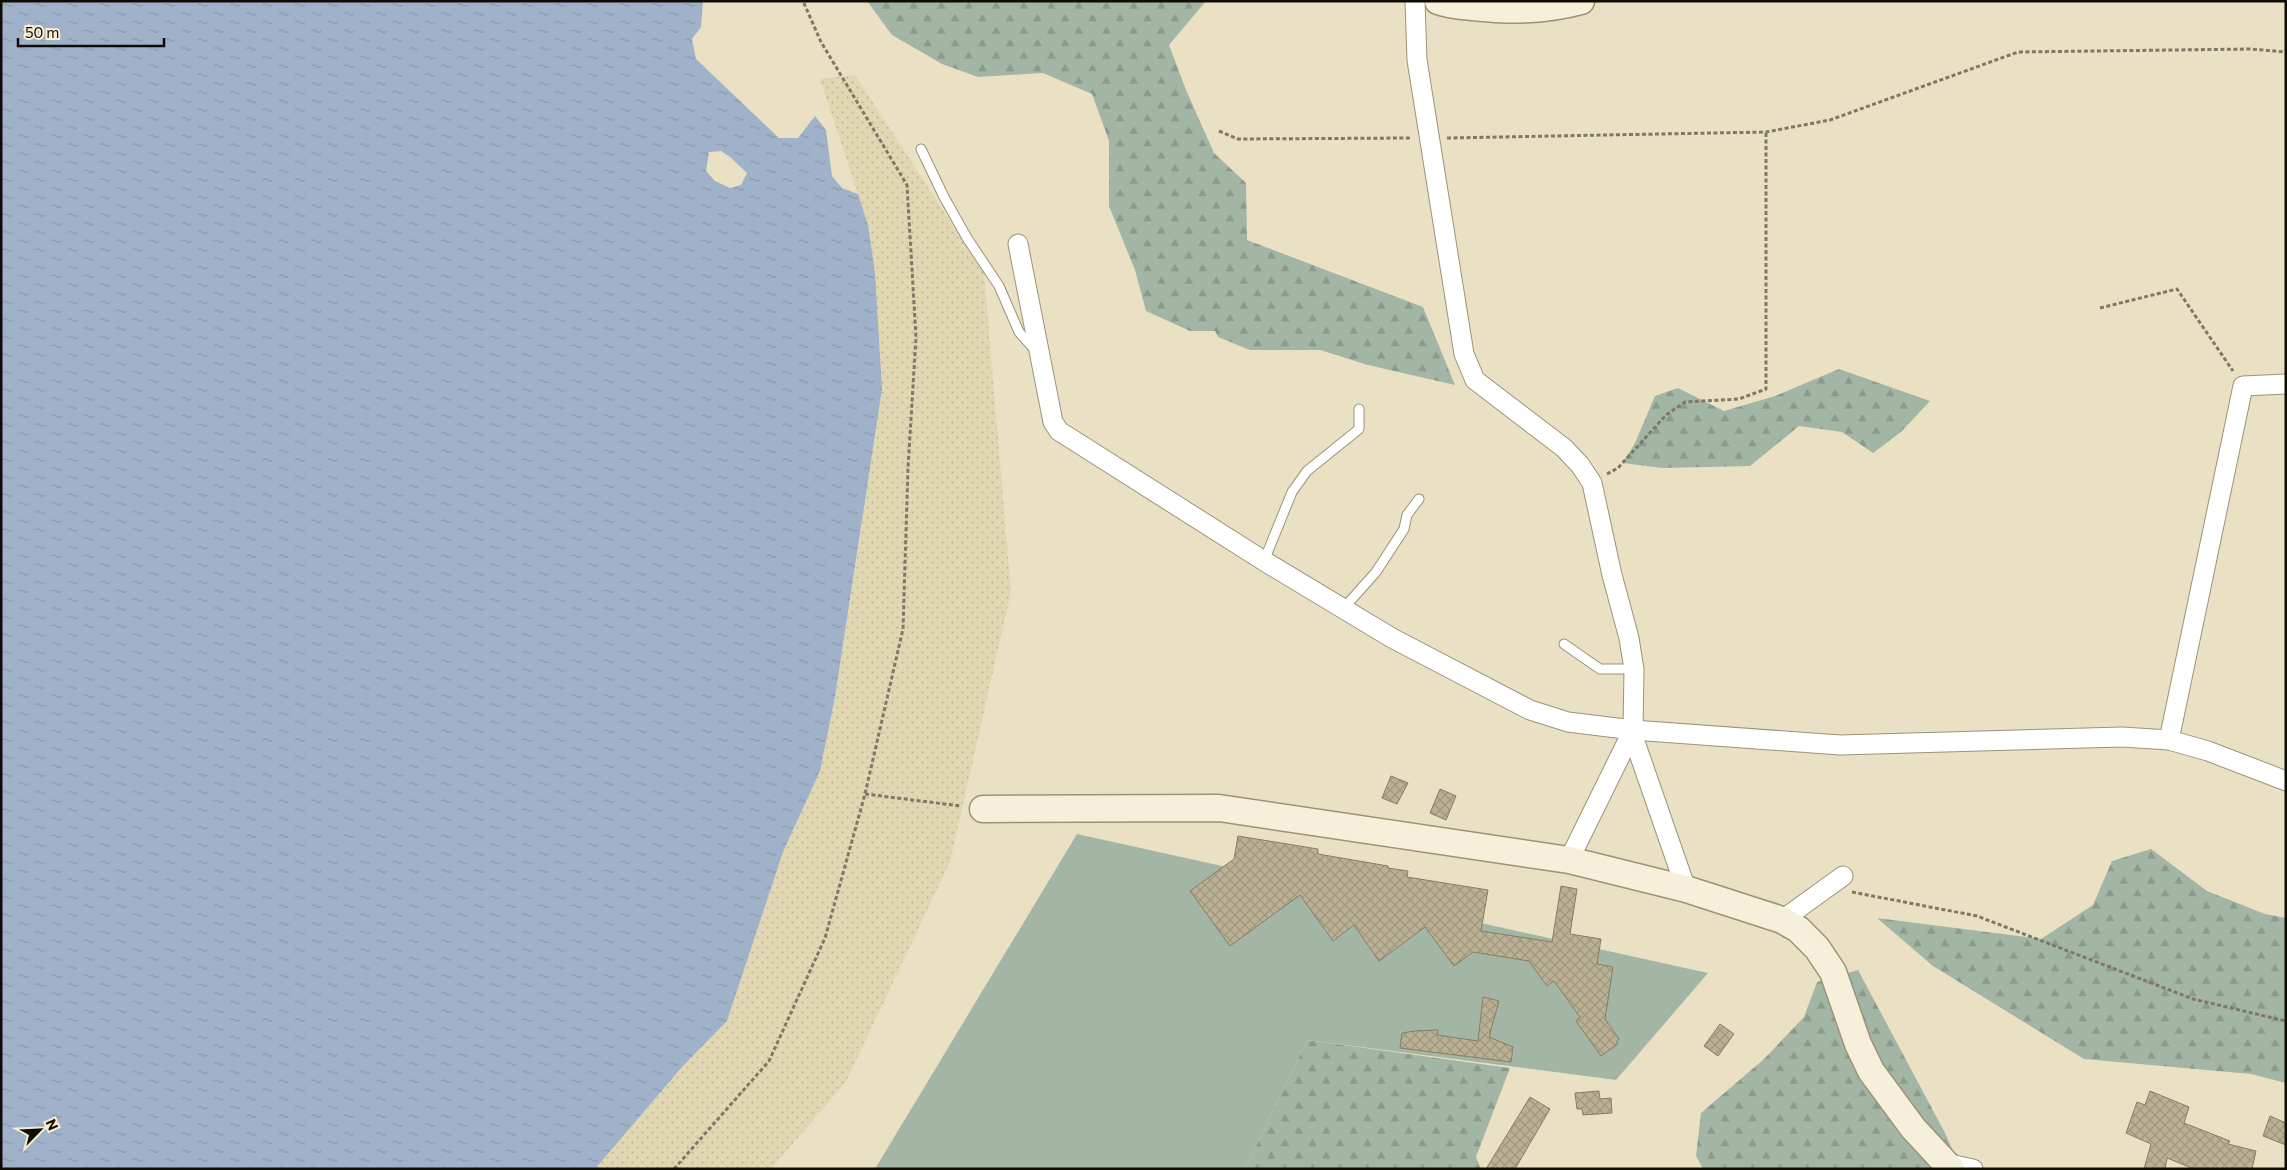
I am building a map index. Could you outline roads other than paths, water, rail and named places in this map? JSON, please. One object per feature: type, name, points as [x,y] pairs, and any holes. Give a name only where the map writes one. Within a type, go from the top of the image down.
[{"type":"street","points":[[1415,1],[1417,60],[1464,354],[1475,380],[1564,448],[1580,465],[1592,483],[1612,575],[1629,638],[1634,670],[1633,730],[1635,742],[1686,889]]},
{"type":"street","points":[[1438,1],[1455,5],[1527,11],[1581,1]]},
{"type":"street","points":[[1018,244],[1053,422],[1059,431],[1343,609],[1392,638],[1530,710],[1568,722],[1633,730],[1840,744],[2073,738],[2169,740],[2208,751],[2286,782]]},
{"type":"street","points":[[2169,740],[2243,386],[2286,384]]},
{"type":"street","points":[[1569,860],[1633,730]]},
{"type":"street","points":[[983,809],[1219,808],[1569,860],[1686,889],[1782,920],[1798,929],[1817,948],[1833,972],[1858,1044],[1871,1071],[1912,1128],[1948,1166],[1973,1169]]},
{"type":"street","points":[[1782,920],[1843,876]]},
{"type":"lane","points":[[921,149],[962,230],[999,286],[1019,332],[1040,354]]},
{"type":"lane","points":[[1264,561],[1292,492],[1307,471],[1359,429],[1359,409]]},
{"type":"lane","points":[[1343,609],[1376,572],[1404,529],[1407,515],[1419,499]]},
{"type":"lane","points":[[1564,644],[1600,669],[1634,670]]},
{"type":"water","points":[[1,1],[703,1],[701,27],[692,39],[696,59],[779,138],[798,138],[815,116],[826,130],[832,176],[842,188],[858,194],[868,225],[875,273],[882,389],[835,697],[820,771],[783,852],[727,1021],[682,1067],[595,1169],[1,1169]],"holes":[[[721,151],[747,173],[741,185],[730,188],[715,181],[706,171],[709,152]]]}]
